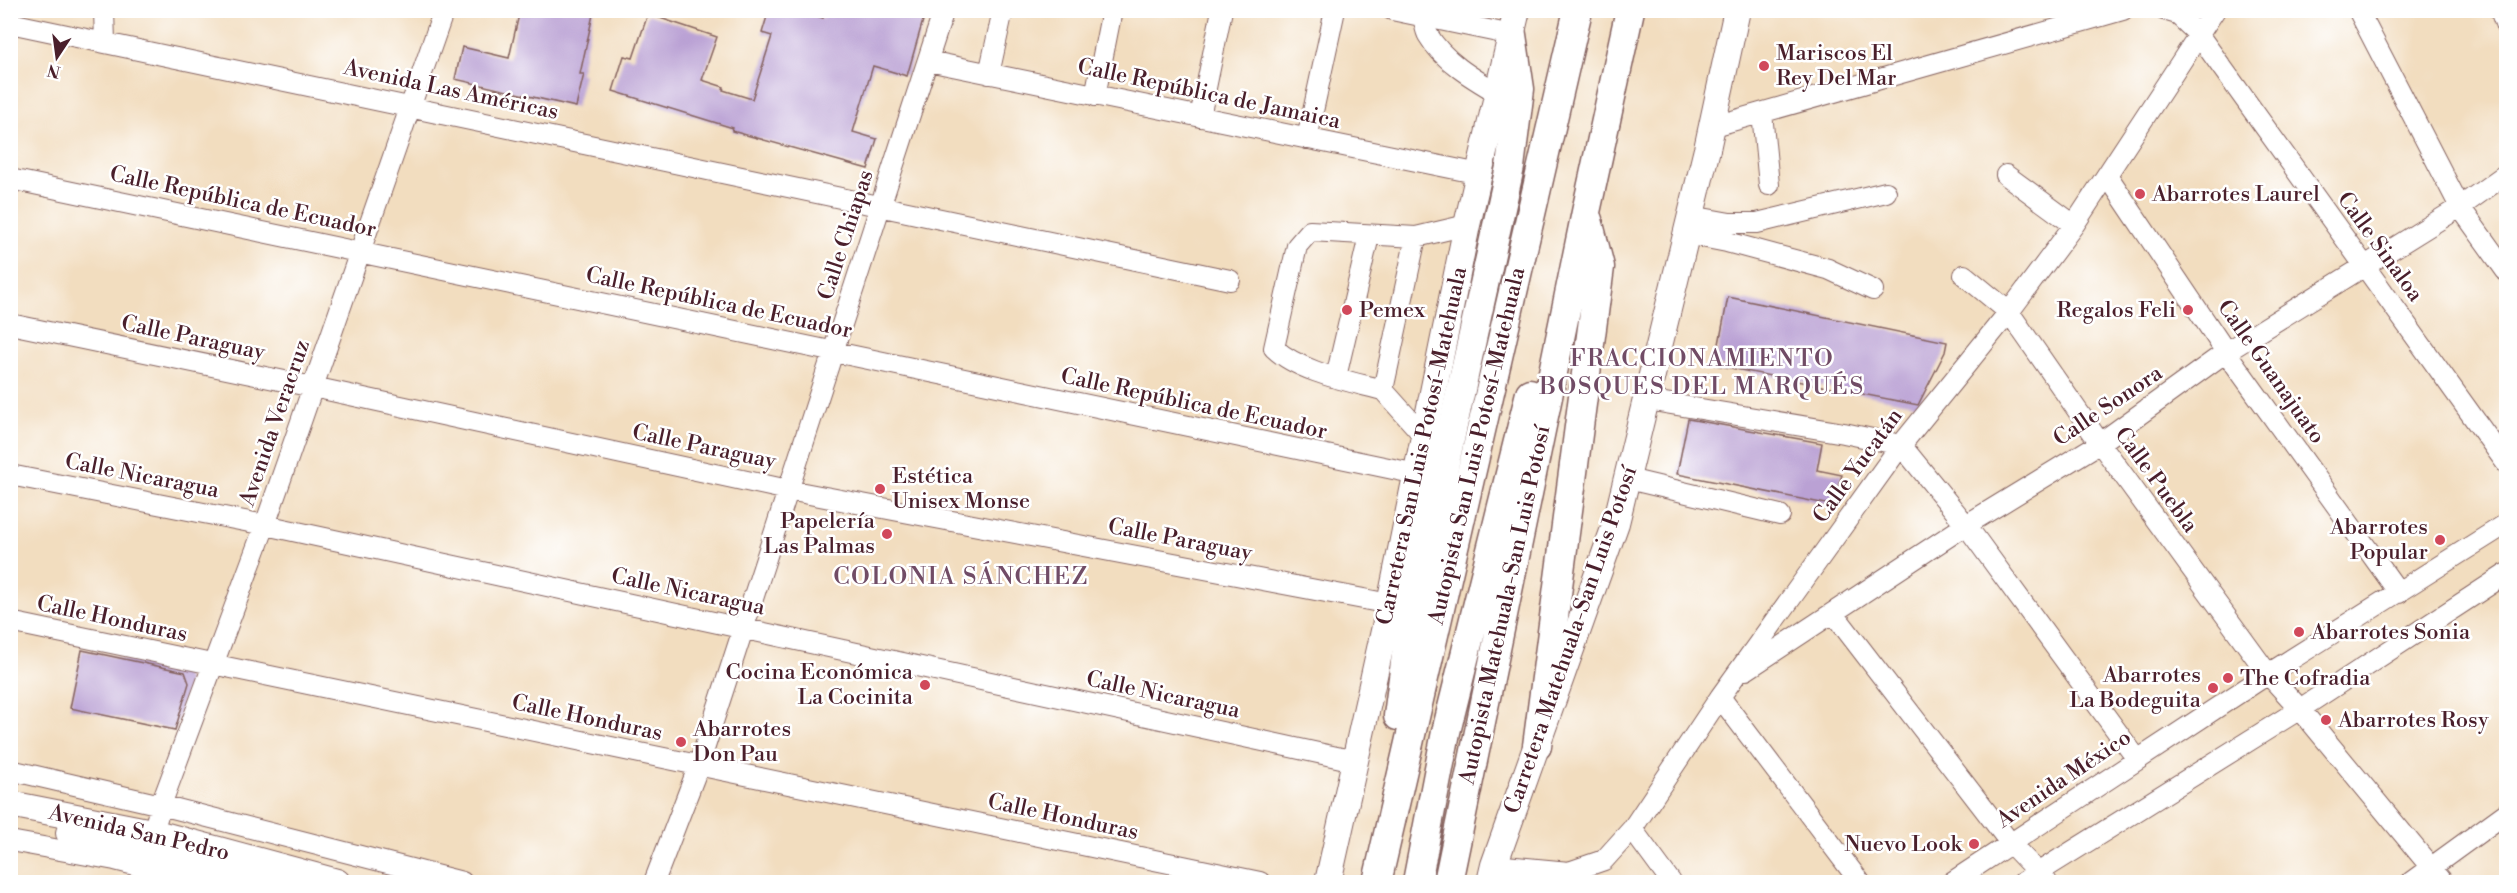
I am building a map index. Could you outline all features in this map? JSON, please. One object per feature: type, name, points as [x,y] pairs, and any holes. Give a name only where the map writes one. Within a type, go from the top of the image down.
[{"type":"highway","name":"Autopista San Luis Potosí-Matehuala","points":[[1377,882],[1578,10]]},
{"type":"highway","points":[[1417,882],[1446,732],[1494,593],[1554,298],[1584,225],[1630,10]]},
{"type":"highway","points":[[1377,882],[1409,632],[1510,167],[1520,89],[1514,23]]},
{"type":"highway","points":[[1536,746],[1600,267],[1584,225]]},
{"type":"highway","name":"Autopista Matehuala-San Luis Potosí","points":[[1448,882],[1494,593]]},
{"type":"main road","name":"Carretera Matehuala-San Luis Potosí","points":[[1492,874],[1616,523],[1689,225],[1737,10]]},
{"type":"main road","name":"Carretera San Luis Potosí-Matehuala","points":[[1328,882],[1390,604],[1467,225],[1514,23]]},
{"type":"main road","name":"Avenida San Pedro","points":[[10,804],[300,877],[337,882]]},
{"type":"main road","name":"Avenida San Pedro","points":[[10,820],[150,841],[261,882]]},
{"type":"street","points":[[104,10],[105,42]]},
{"type":"street","name":"Avenida Veracruz","points":[[150,841],[161,805],[265,525],[444,10]]},
{"type":"street","name":"Calle Chiapas","points":[[654,882],[699,765],[944,10]]},
{"type":"street","points":[[989,74],[1003,10]]},
{"type":"street","points":[[1095,96],[1112,10]]},
{"type":"street","points":[[1200,117],[1222,10]]},
{"type":"street","points":[[1307,139],[1335,10]]},
{"type":"street","points":[[1392,10],[1423,17],[1514,23]]},
{"type":"street","points":[[1711,128],[2123,10]]},
{"type":"street","name":"Calle Yucatán","points":[[1492,874],[1569,872],[1604,860],[1632,829],[1720,697],[1901,445],[2009,312],[2074,225],[2215,10]]},
{"type":"street","points":[[2358,10],[2460,207],[2506,271]]},
{"type":"street","points":[[2500,10],[2506,26]]},
{"type":"street","name":"Calle Sinaloa","points":[[2173,12],[2198,34],[2506,463]]},
{"type":"street","points":[[1423,17],[1427,34],[1441,51],[1470,76],[1498,93]]},
{"type":"street","name":"Avenida Las Américas","points":[[10,23],[1230,280]]},
{"type":"street","name":"Calle República de Jamaica","points":[[928,62],[1479,174]]},
{"type":"street","points":[[1762,113],[1769,185]]},
{"type":"street","name":"Calle Sonora","points":[[1736,676],[1834,614],[1966,525],[2100,444],[2226,352],[2460,207],[2506,174]]},
{"type":"street","points":[[2006,175],[2074,225]]},
{"type":"street","name":"Calle Guanajuato","points":[[2107,175],[2226,352],[2399,593]]},
{"type":"street","name":"Calle República de Ecuador","points":[[10,179],[362,250],[833,353],[1417,474]]},
{"type":"street","points":[[1689,225],[1757,223],[1886,192]]},
{"type":"street","points":[[1425,437],[1383,390],[1336,377],[1285,358],[1274,348],[1297,246],[1310,231],[1416,237],[1467,225]]},
{"type":"street","points":[[1689,225],[1727,242],[1828,269],[1873,290]]},
{"type":"street","points":[[1336,377],[1369,236]]},
{"type":"street","points":[[1383,390],[1416,237]]},
{"type":"street","name":"Calle Puebla","points":[[1964,275],[2009,312],[2100,444],[2268,674],[2300,709],[2437,875]]},
{"type":"street","name":"Calle Paraguay","points":[[10,324],[788,490],[1390,604]]},
{"type":"street","points":[[1647,400],[1844,433],[1901,445],[1966,525],[2137,759]]},
{"type":"street","name":"Calle Nicaragua","points":[[10,475],[265,525],[1355,761]]},
{"type":"street","points":[[1628,479],[1780,515]]},
{"type":"street","name":"Avenida México","points":[[1952,882],[2268,674],[2506,524]]},
{"type":"street","points":[[1834,614],[2036,879],[2506,574]]},
{"type":"street","name":"Calle Honduras","points":[[10,622],[1260,882]]},
{"type":"street","points":[[1720,697],[1860,882]]},
{"type":"street","points":[[10,770],[161,805],[462,882]]},
{"type":"street","points":[[2411,882],[2437,875],[2506,813]]},
{"type":"street","points":[[1632,829],[1671,882]]},
{"type":"street","points":[[10,842],[115,860],[202,882]]},
{"type":"building","points":[[520,10],[594,10],[580,74],[584,74],[576,107],[455,79],[462,47],[509,58]]},
{"type":"building","points":[[769,10],[797,10],[823,18],[826,10],[926,10],[907,76],[873,66],[853,132],[877,139],[868,169],[732,131],[733,128],[613,91],[624,56],[633,58],[648,14],[717,37],[702,80],[724,87],[723,90],[752,99],[772,36],[762,33]]},
{"type":"building","points":[[1728,297],[1947,342],[1945,352],[1918,405],[1715,365]]},
{"type":"building","points":[[1688,419],[1822,443],[1817,470],[1842,475],[1838,487],[1848,491],[1836,506],[1677,474]]},
{"type":"building","points":[[82,650],[185,672],[189,683],[175,730],[70,708]]},
{"type":"place","name":"Mariscos El Rey Del Mar","points":[[1764,66]]},
{"type":"place","name":"Abarrotes Laurel","points":[[2140,194]]},
{"type":"place","name":"Pemex","points":[[1347,310]]},
{"type":"place","name":"Regalos Feli","points":[[2188,310]]},
{"type":"place","name":"Estética Unisex Monse","points":[[880,489]]},
{"type":"place","name":"Papelería Las Palmas","points":[[887,534]]},
{"type":"place","name":"Abarrotes Popular","points":[[2440,540]]},
{"type":"place","name":"Abarrotes Sonia","points":[[2299,632]]},
{"type":"place","name":"The Cofradia","points":[[2228,678]]},
{"type":"place","name":"Cocina Económica La Cocinita","points":[[925,685]]},
{"type":"place","name":"Abarrotes La Bodeguita","points":[[2213,688]]},
{"type":"place","name":"Abarrotes Rosy","points":[[2326,720]]},
{"type":"place","name":"Abarrotes Don Pau","points":[[681,742]]},
{"type":"place","name":"Nuevo Look","points":[[1974,844]]},
{"type":"district","name":"FRACCIONAMIENTO BOSQUES DEL MARQUÉS","points":[[1702,373]]},
{"type":"district","name":"COLONIA SÁNCHEZ","points":[[961,577]]}]
